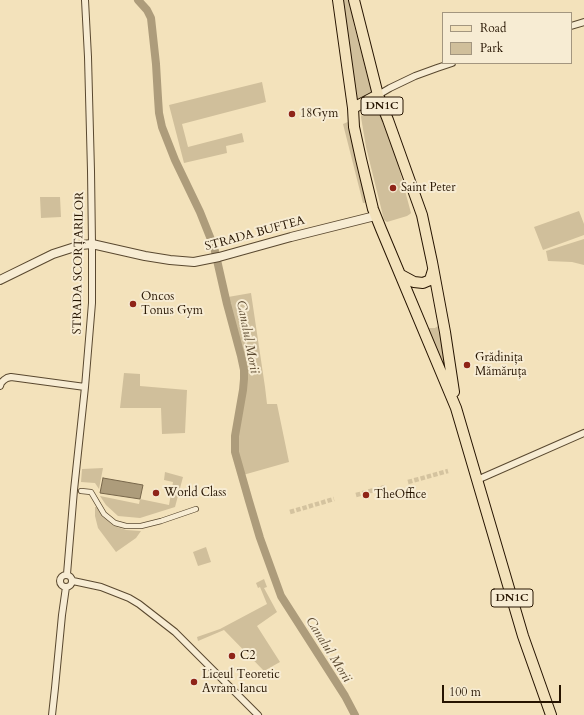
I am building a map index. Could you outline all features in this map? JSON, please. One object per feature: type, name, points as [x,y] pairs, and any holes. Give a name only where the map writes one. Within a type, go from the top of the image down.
[{"type":"main road","name":"DN1C","points":[[338,0],[353,108],[354,127],[375,216],[456,408],[523,636],[551,715]]},
{"type":"main road","name":"DN1C","points":[[354,0],[378,96],[420,210],[445,332],[456,408]]},
{"type":"main road","points":[[353,108],[378,96]]},
{"type":"main road","points":[[401,275],[414,282],[423,283],[430,280],[433,269]]},
{"type":"street","name":"STRADA SCORȚARILOR","points":[[67,574],[92,303],[88,63],[85,0]]},
{"type":"street","points":[[572,26],[584,22]]},
{"type":"street","points":[[378,96],[390,88],[415,76],[449,64]]},
{"type":"street","name":"STRADA BUFTEA","points":[[92,244],[170,260],[194,262],[226,256],[291,237],[375,216]]},
{"type":"street","points":[[0,280],[53,254],[81,245],[92,244]]},
{"type":"street","points":[[0,386],[6,378],[11,378],[85,387]]},
{"type":"street","points":[[478,480],[584,433]]},
{"type":"street","points":[[81,491],[91,492],[104,514],[115,523],[126,526],[141,526],[196,509]]},
{"type":"street","points":[[67,574],[71,576],[72,581],[70,586],[66,587],[62,586],[60,580],[61,576],[67,574]]},
{"type":"street","points":[[72,581],[100,587],[139,604],[175,632],[258,715]]},
{"type":"street","points":[[52,715],[66,587]]},
{"type":"green space","points":[[343,0],[350,0],[354,25],[372,94],[355,102]]},
{"type":"green space","points":[[262,82],[266,102],[182,124],[188,147],[242,133],[244,142],[226,146],[227,153],[184,163],[169,105]]},
{"type":"green space","points":[[370,104],[377,107],[396,157],[411,213],[407,216],[387,222],[384,220],[366,147],[361,117],[363,109]]},
{"type":"green space","points":[[350,121],[369,202],[363,203],[343,124]]},
{"type":"green space","points":[[40,197],[60,197],[61,217],[41,218]]},
{"type":"green space","points":[[579,211],[584,224],[584,235],[543,250],[534,227]]},
{"type":"green space","points":[[584,239],[584,265],[572,262],[548,261],[546,251]]},
{"type":"green space","points":[[251,293],[267,404],[277,404],[289,462],[243,475],[238,451],[238,436],[245,389],[246,370],[228,297]]},
{"type":"green space","points":[[441,322],[454,400],[424,328],[435,328]]},
{"type":"green space","points":[[124,373],[140,374],[140,386],[187,390],[185,433],[162,434],[161,408],[120,408]]},
{"type":"green space","points":[[103,468],[99,489],[95,483],[81,482],[82,469]]},
{"type":"green space","points":[[165,472],[183,477],[175,507],[140,518],[118,516],[106,505],[100,496],[139,504],[140,499],[169,505],[173,482],[164,480]]},
{"type":"green space","points":[[95,507],[98,507],[102,516],[114,526],[126,530],[141,531],[136,538],[116,552],[98,528],[95,516]]},
{"type":"green space","points":[[206,547],[211,562],[198,566],[193,552]]},
{"type":"green space","points":[[264,579],[267,587],[264,588],[277,612],[257,626],[280,662],[264,671],[224,630],[198,641],[197,637],[220,629],[267,604],[260,587],[258,588],[256,583]]},
{"type":"shaded area","points":[[103,478],[143,485],[140,499],[100,493]]},
{"type":"waterway","name":"Canalul Morii","points":[[138,0],[147,10],[151,18],[159,113],[162,127],[214,247],[241,356],[244,379],[235,436],[235,452],[260,538],[281,596],[345,696],[355,715]]},
{"type":"tunnel","points":[[408,482],[448,471]]},
{"type":"tunnel","points":[[356,495],[385,487]]},
{"type":"tunnel","points":[[290,512],[334,499]]},
{"type":"place","name":"18Gym","points":[[292,114]]},
{"type":"place","name":"Saint Peter","points":[[393,188]]},
{"type":"place","name":"Oncos Tonus Gym","points":[[133,304]]},
{"type":"place","name":"Grădinița Mămăruța","points":[[467,365]]},
{"type":"place","name":"World Class","points":[[156,493]]},
{"type":"place","name":"TheOffice","points":[[366,495]]},
{"type":"place","name":"C2","points":[[232,656]]},
{"type":"place","name":"Liceul Teoretic Avram Iancu","points":[[194,682]]}]
